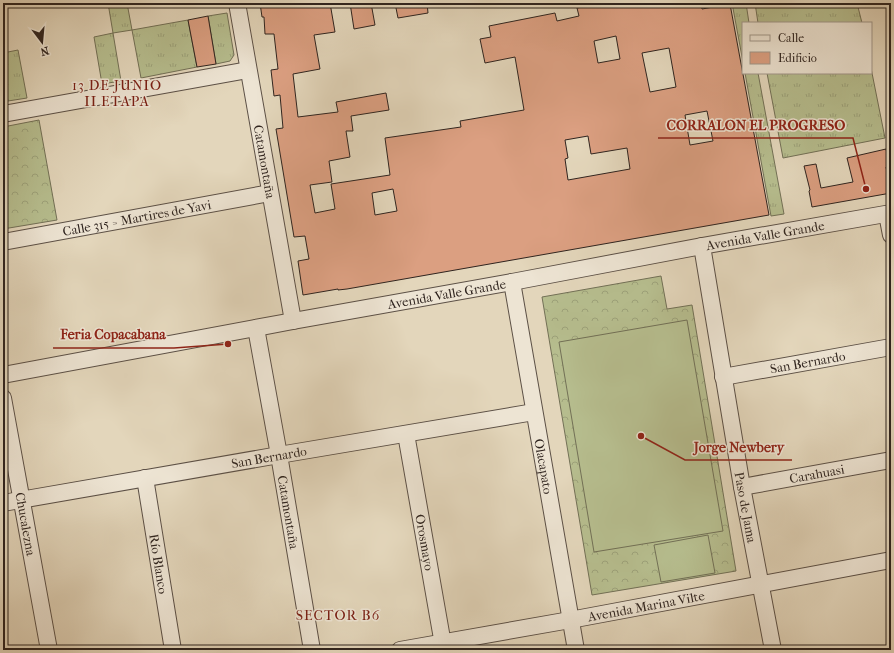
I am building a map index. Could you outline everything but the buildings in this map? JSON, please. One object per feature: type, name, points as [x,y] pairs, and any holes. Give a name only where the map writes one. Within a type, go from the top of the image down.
[{"type":"street","name":"Catamontaña","points":[[237,3],[293,320]]},
{"type":"street","points":[[3,114],[248,70]]},
{"type":"street","name":"Calle 315 = Martires de Yavi","points":[[3,242],[270,193]]},
{"type":"street","points":[[889,214],[891,235]]},
{"type":"street","name":"Avenida Valle Grande","points":[[3,375],[293,320],[512,282],[702,246],[889,214]]},
{"type":"street","name":"Paso de Jama","points":[[702,246],[742,487],[773,650]]},
{"type":"street","name":"Olacapato","points":[[512,282],[576,650]]},
{"type":"street","name":"Catamontaña","points":[[256,328],[312,650]]},
{"type":"street","name":"San Bernardo","points":[[723,377],[891,347]]},
{"type":"street","name":"Chucalezna","points":[[3,398],[48,650]]},
{"type":"street","name":"San Bernardo","points":[[3,503],[534,412]]},
{"type":"street","name":"Orosmayo","points":[[406,434],[444,646]]},
{"type":"street","name":"Carahuasi","points":[[742,487],[891,460]]},
{"type":"street","name":"Río Blanco","points":[[145,478],[173,650]]},
{"type":"street","name":"Avenida Marina Vilte","points":[[400,650],[444,646],[570,620],[891,560]]},
{"type":"green space","points":[[108,3],[127,3],[132,30],[113,33]]},
{"type":"green space","points":[[732,3],[746,3],[749,22],[742,22],[742,57]]},
{"type":"green space","points":[[755,3],[857,3],[862,22],[758,22]]},
{"type":"green space","points":[[227,13],[234,55],[230,61],[216,64],[208,16]]},
{"type":"green space","points":[[188,20],[197,67],[141,78],[132,30]]},
{"type":"green space","points":[[113,33],[121,81],[102,84],[94,37]]},
{"type":"green space","points":[[18,50],[27,98],[8,101],[3,75],[3,53]]},
{"type":"green space","points":[[872,73],[885,138],[783,158],[767,74]]},
{"type":"green space","points":[[745,74],[758,74],[784,214],[771,216]]},
{"type":"green space","points":[[39,120],[57,220],[3,229],[3,127]]},
{"type":"green space","points":[[661,276],[667,309],[692,305],[736,571],[592,595],[542,297]]},
{"type":"green space","points":[[687,320],[723,531],[594,552],[559,342]]},
{"type":"green space","points":[[708,535],[715,573],[661,582],[654,545]]},
{"type":"place","name":"CORRALON EL PROGRESO","points":[[866,189]]},
{"type":"place","name":"Feria Copacabana","points":[[228,344]]},
{"type":"place","name":"Jorge Newbery","points":[[641,436]]},
{"type":"district","name":"13 DE JUNIO II ETAPA","points":[[117,94]]},
{"type":"district","name":"SECTOR B6","points":[[338,615]]}]
